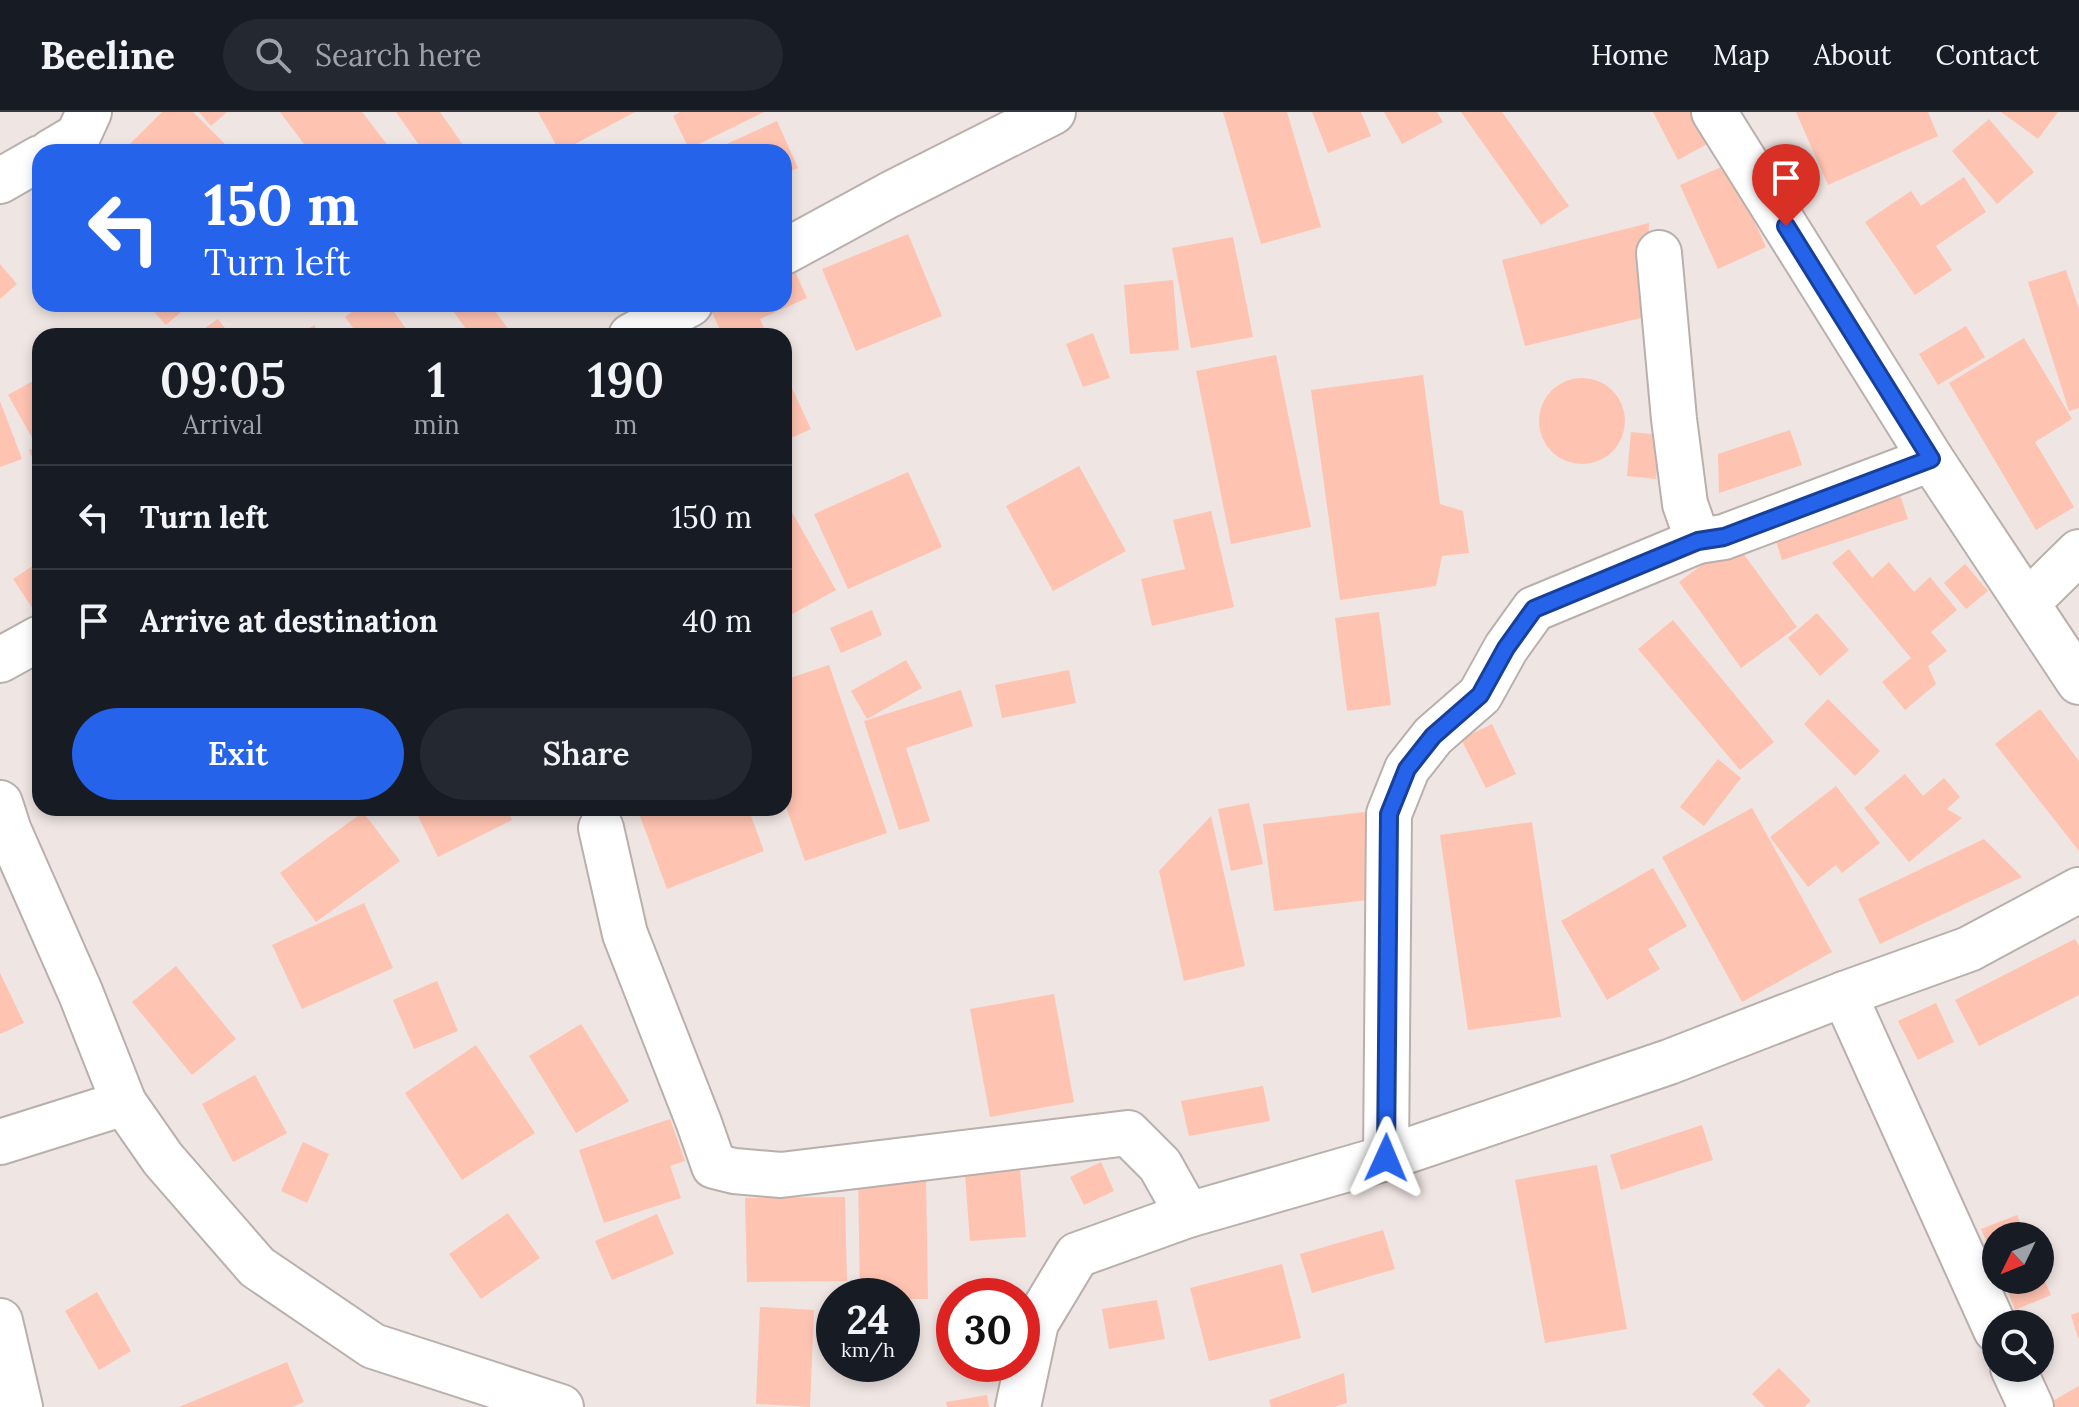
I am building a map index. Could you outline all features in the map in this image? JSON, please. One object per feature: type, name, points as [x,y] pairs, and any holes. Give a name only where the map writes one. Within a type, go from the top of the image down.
[{"type":"street","points":[[64,144],[78,136],[89,112]]},
{"type":"street","points":[[792,248],[1053,112]]},
{"type":"street","points":[[1714,112],[1931,459],[2079,682]]},
{"type":"street","points":[[0,181],[32,163]]},
{"type":"street","points":[[1659,253],[1685,504],[1698,541]]},
{"type":"street","points":[[646,328],[675,312]]},
{"type":"street","points":[[1386,1158],[1389,814],[1407,769],[1433,736],[1480,695],[1506,648],[1534,609],[1698,541],[1724,537],[1931,459]]},
{"type":"street","points":[[2027,603],[2079,552]]},
{"type":"street","points":[[0,660],[32,642]]},
{"type":"street","points":[[0,803],[124,1103],[163,1159],[257,1267],[373,1346],[561,1407]]},
{"type":"street","points":[[601,828],[625,934],[714,1166],[781,1175],[1128,1133],[1160,1165],[1188,1215]]},
{"type":"street","points":[[1018,1407],[1036,1323],[1077,1255],[1188,1215],[1386,1158],[1669,1062],[1969,949],[2079,890]]},
{"type":"street","points":[[1844,994],[1987,1310]]},
{"type":"street","points":[[0,1142],[124,1103]]},
{"type":"street","points":[[0,1321],[20,1407]]},
{"type":"street","points":[[2019,1382],[2031,1407]]},
{"type":"building","points":[[162,112],[193,112],[225,144],[130,144]]},
{"type":"building","points":[[199,112],[227,112],[211,126]]},
{"type":"building","points":[[280,112],[362,112],[387,144],[304,144]]},
{"type":"building","points":[[396,112],[440,112],[462,144],[418,144]]},
{"type":"building","points":[[538,112],[635,112],[575,144],[556,144]]},
{"type":"building","points":[[680,112],[764,112],[699,144],[687,144],[673,116]]},
{"type":"building","points":[[1223,112],[1287,112],[1321,227],[1261,244]]},
{"type":"building","points":[[1312,112],[1361,112],[1371,136],[1328,153]]},
{"type":"building","points":[[1384,112],[1437,112],[1443,122],[1402,144]]},
{"type":"building","points":[[1461,112],[1502,112],[1569,206],[1541,225]]},
{"type":"building","points":[[1653,112],[1695,112],[1711,142],[1678,160]]},
{"type":"building","points":[[1796,112],[1928,112],[1938,136],[1828,185]]},
{"type":"building","points":[[2001,112],[2058,112],[2038,139]]},
{"type":"building","points":[[1989,119],[2034,172],[1997,204],[1952,151]]},
{"type":"building","points":[[777,121],[787,144],[727,144]]},
{"type":"building","points":[[792,155],[798,168],[792,171]]},
{"type":"building","points":[[1728,164],[1766,247],[1718,269],[1680,185]]},
{"type":"building","points":[[1964,177],[1986,212],[1936,246],[1952,270],[1915,295],[1865,222],[1911,191],[1921,206]]},
{"type":"building","points":[[1649,223],[1645,317],[1525,346],[1502,260]]},
{"type":"building","points":[[908,234],[942,316],[856,351],[822,269]]},
{"type":"building","points":[[1233,237],[1253,337],[1191,348],[1172,248]]},
{"type":"building","points":[[0,264],[17,284],[0,299]]},
{"type":"building","points":[[792,265],[807,298],[792,305]]},
{"type":"building","points":[[2066,270],[2079,309],[2079,408],[2069,411],[2028,282]]},
{"type":"building","points":[[1173,280],[1179,350],[1130,354],[1124,285]]},
{"type":"building","points":[[154,312],[181,312],[166,325]]},
{"type":"building","points":[[352,312],[394,312],[405,328],[353,328],[345,317]]},
{"type":"building","points":[[454,312],[496,312],[507,328],[465,328]]},
{"type":"building","points":[[712,312],[776,312],[760,319],[764,328],[719,328]]},
{"type":"building","points":[[218,319],[225,328],[205,328]]},
{"type":"building","points":[[1966,326],[1985,357],[1938,385],[1919,354]]},
{"type":"building","points":[[1093,333],[1110,378],[1083,387],[1066,344]]},
{"type":"building","points":[[2024,338],[2072,419],[2035,442],[2074,507],[2036,530],[1949,383]]},
{"type":"building","points":[[1276,355],[1311,527],[1231,544],[1196,371]]},
{"type":"building","points":[[1423,375],[1440,504],[1463,511],[1469,553],[1442,556],[1436,586],[1340,600],[1311,390]]},
{"type":"building","points":[[1582,378],[1598,382],[1612,391],[1621,405],[1625,421],[1621,437],[1612,451],[1598,460],[1582,464],[1566,460],[1552,451],[1543,437],[1539,421],[1543,405],[1552,391],[1566,382]]},
{"type":"building","points":[[32,382],[32,438],[8,395]]},
{"type":"building","points":[[792,388],[811,429],[792,437]]},
{"type":"building","points":[[0,401],[22,459],[0,467]]},
{"type":"building","points":[[1790,430],[1802,465],[1719,493],[1718,454]]},
{"type":"building","points":[[1631,432],[1660,435],[1656,479],[1627,476]]},
{"type":"building","points":[[1079,466],[1126,551],[1053,591],[1006,506]]},
{"type":"building","points":[[908,472],[942,547],[848,589],[814,514]]},
{"type":"building","points":[[1899,492],[1908,519],[1782,560],[1773,533]]},
{"type":"building","points":[[1211,511],[1234,607],[1152,626],[1141,579],[1185,569],[1173,520]]},
{"type":"building","points":[[792,512],[836,590],[792,614]]},
{"type":"building","points":[[1734,541],[1797,627],[1741,668],[1679,582]]},
{"type":"building","points":[[1849,549],[1872,578],[1889,562],[1914,592],[1930,577],[1957,610],[1931,632],[1947,651],[1928,666],[1936,684],[1905,710],[1882,682],[1911,658],[1832,563]]},
{"type":"building","points":[[1965,564],[1988,591],[1966,609],[1944,583]]},
{"type":"building","points":[[32,566],[32,608],[13,579]]},
{"type":"building","points":[[872,610],[882,635],[841,653],[830,628]]},
{"type":"building","points":[[1379,612],[1391,705],[1347,711],[1335,618]]},
{"type":"building","points":[[1817,613],[1849,650],[1820,676],[1788,638]]},
{"type":"building","points":[[1673,620],[1774,742],[1740,770],[1638,649]]},
{"type":"building","points":[[906,660],[922,688],[867,719],[851,691]]},
{"type":"building","points":[[829,665],[887,833],[805,861],[789,816],[792,816],[792,677]]},
{"type":"building","points":[[1069,670],[1076,703],[1002,718],[995,685]]},
{"type":"building","points":[[961,690],[973,726],[906,748],[930,821],[899,830],[864,721]]},
{"type":"building","points":[[1828,699],[1880,751],[1855,776],[1804,724]]},
{"type":"building","points":[[2040,709],[2079,761],[2079,851],[1995,744]]},
{"type":"building","points":[[1492,724],[1516,774],[1486,788],[1461,739]]},
{"type":"building","points":[[1718,759],[1741,778],[1704,826],[1680,807]]},
{"type":"building","points":[[1905,774],[1923,796],[1944,778],[1960,797],[1947,809],[1962,818],[1909,862],[1864,808]]},
{"type":"building","points":[[1836,786],[1880,843],[1842,873],[1836,865],[1808,887],[1770,837]]},
{"type":"building","points":[[1249,803],[1263,864],[1231,871],[1218,809]]},
{"type":"building","points":[[1752,808],[1832,952],[1742,1002],[1662,857]]},
{"type":"building","points":[[1365,812],[1376,899],[1274,911],[1263,824]]},
{"type":"building","points":[[358,816],[366,816],[400,861],[316,922],[280,873]]},
{"type":"building","points":[[418,816],[510,816],[512,820],[438,857]]},
{"type":"building","points":[[640,816],[751,816],[764,851],[667,889]]},
{"type":"building","points":[[1211,816],[1245,966],[1184,981],[1159,871]]},
{"type":"building","points":[[1532,822],[1561,1017],[1468,1030],[1440,835]]},
{"type":"building","points":[[1984,839],[2022,877],[1880,944],[1858,899]]},
{"type":"building","points":[[1653,868],[1687,926],[1648,949],[1660,969],[1607,1000],[1561,921]]},
{"type":"building","points":[[364,903],[393,968],[302,1009],[272,945]]},
{"type":"building","points":[[2075,939],[2079,946],[2079,995],[1979,1046],[1955,1000]]},
{"type":"building","points":[[176,966],[236,1039],[192,1075],[132,1002]]},
{"type":"building","points":[[0,973],[24,1023],[0,1034]]},
{"type":"building","points":[[437,981],[458,1031],[414,1049],[393,1000]]},
{"type":"building","points":[[1054,994],[1074,1102],[990,1117],[970,1009]]},
{"type":"building","points":[[1936,1003],[1954,1042],[1918,1060],[1898,1021]]},
{"type":"building","points":[[581,1024],[629,1101],[576,1133],[529,1056]]},
{"type":"building","points":[[476,1045],[535,1133],[462,1180],[405,1093]]},
{"type":"building","points":[[255,1075],[287,1133],[233,1162],[202,1104]]},
{"type":"building","points":[[1263,1086],[1270,1121],[1189,1136],[1181,1101]]},
{"type":"building","points":[[670,1119],[685,1161],[670,1166],[681,1198],[604,1223],[579,1150]]},
{"type":"building","points":[[1702,1125],[1713,1160],[1621,1190],[1610,1155]]},
{"type":"building","points":[[303,1142],[329,1154],[307,1203],[281,1191]]},
{"type":"building","points":[[1101,1162],[1114,1191],[1084,1205],[1070,1177]]},
{"type":"building","points":[[1597,1165],[1627,1329],[1545,1343],[1515,1180]]},
{"type":"building","points":[[1020,1169],[1026,1237],[970,1241],[965,1174]]},
{"type":"building","points":[[858,1177],[926,1177],[928,1299],[920,1299],[920,1278],[860,1278]]},
{"type":"building","points":[[845,1197],[847,1278],[747,1282],[745,1198]]},
{"type":"building","points":[[508,1213],[540,1258],[481,1299],[449,1254]]},
{"type":"building","points":[[657,1214],[674,1254],[612,1280],[595,1241]]},
{"type":"building","points":[[2017,1215],[2020,1222],[1999,1222]]},
{"type":"building","points":[[1383,1230],[1395,1269],[1312,1293],[1300,1254]]},
{"type":"building","points":[[1282,1264],[1301,1338],[1209,1361],[1190,1288]]},
{"type":"building","points":[[97,1292],[131,1351],[99,1370],[65,1311]]},
{"type":"building","points":[[2009,1294],[2051,1295],[2015,1310]]},
{"type":"building","points":[[1157,1300],[1165,1339],[1109,1349],[1102,1309]]},
{"type":"building","points":[[760,1307],[814,1310],[810,1407],[756,1404]]},
{"type":"building","points":[[2079,1312],[2079,1338],[2078,1338],[2071,1315]]},
{"type":"building","points":[[287,1362],[304,1402],[292,1407],[179,1407]]},
{"type":"building","points":[[1779,1368],[1811,1401],[1804,1407],[1765,1407],[1752,1394]]},
{"type":"building","points":[[1344,1373],[1347,1403],[1335,1407],[1271,1407],[1269,1400]]},
{"type":"building","points":[[2079,1386],[2079,1407],[2054,1407],[2051,1402]]},
{"type":"building","points":[[987,1395],[989,1407],[947,1407],[946,1402]]},
{"type":"route","points":[[1386,1158],[1389,814],[1407,769],[1433,736],[1480,695],[1506,648],[1534,609],[1698,541],[1724,537],[1931,459],[1786,226]]}]
